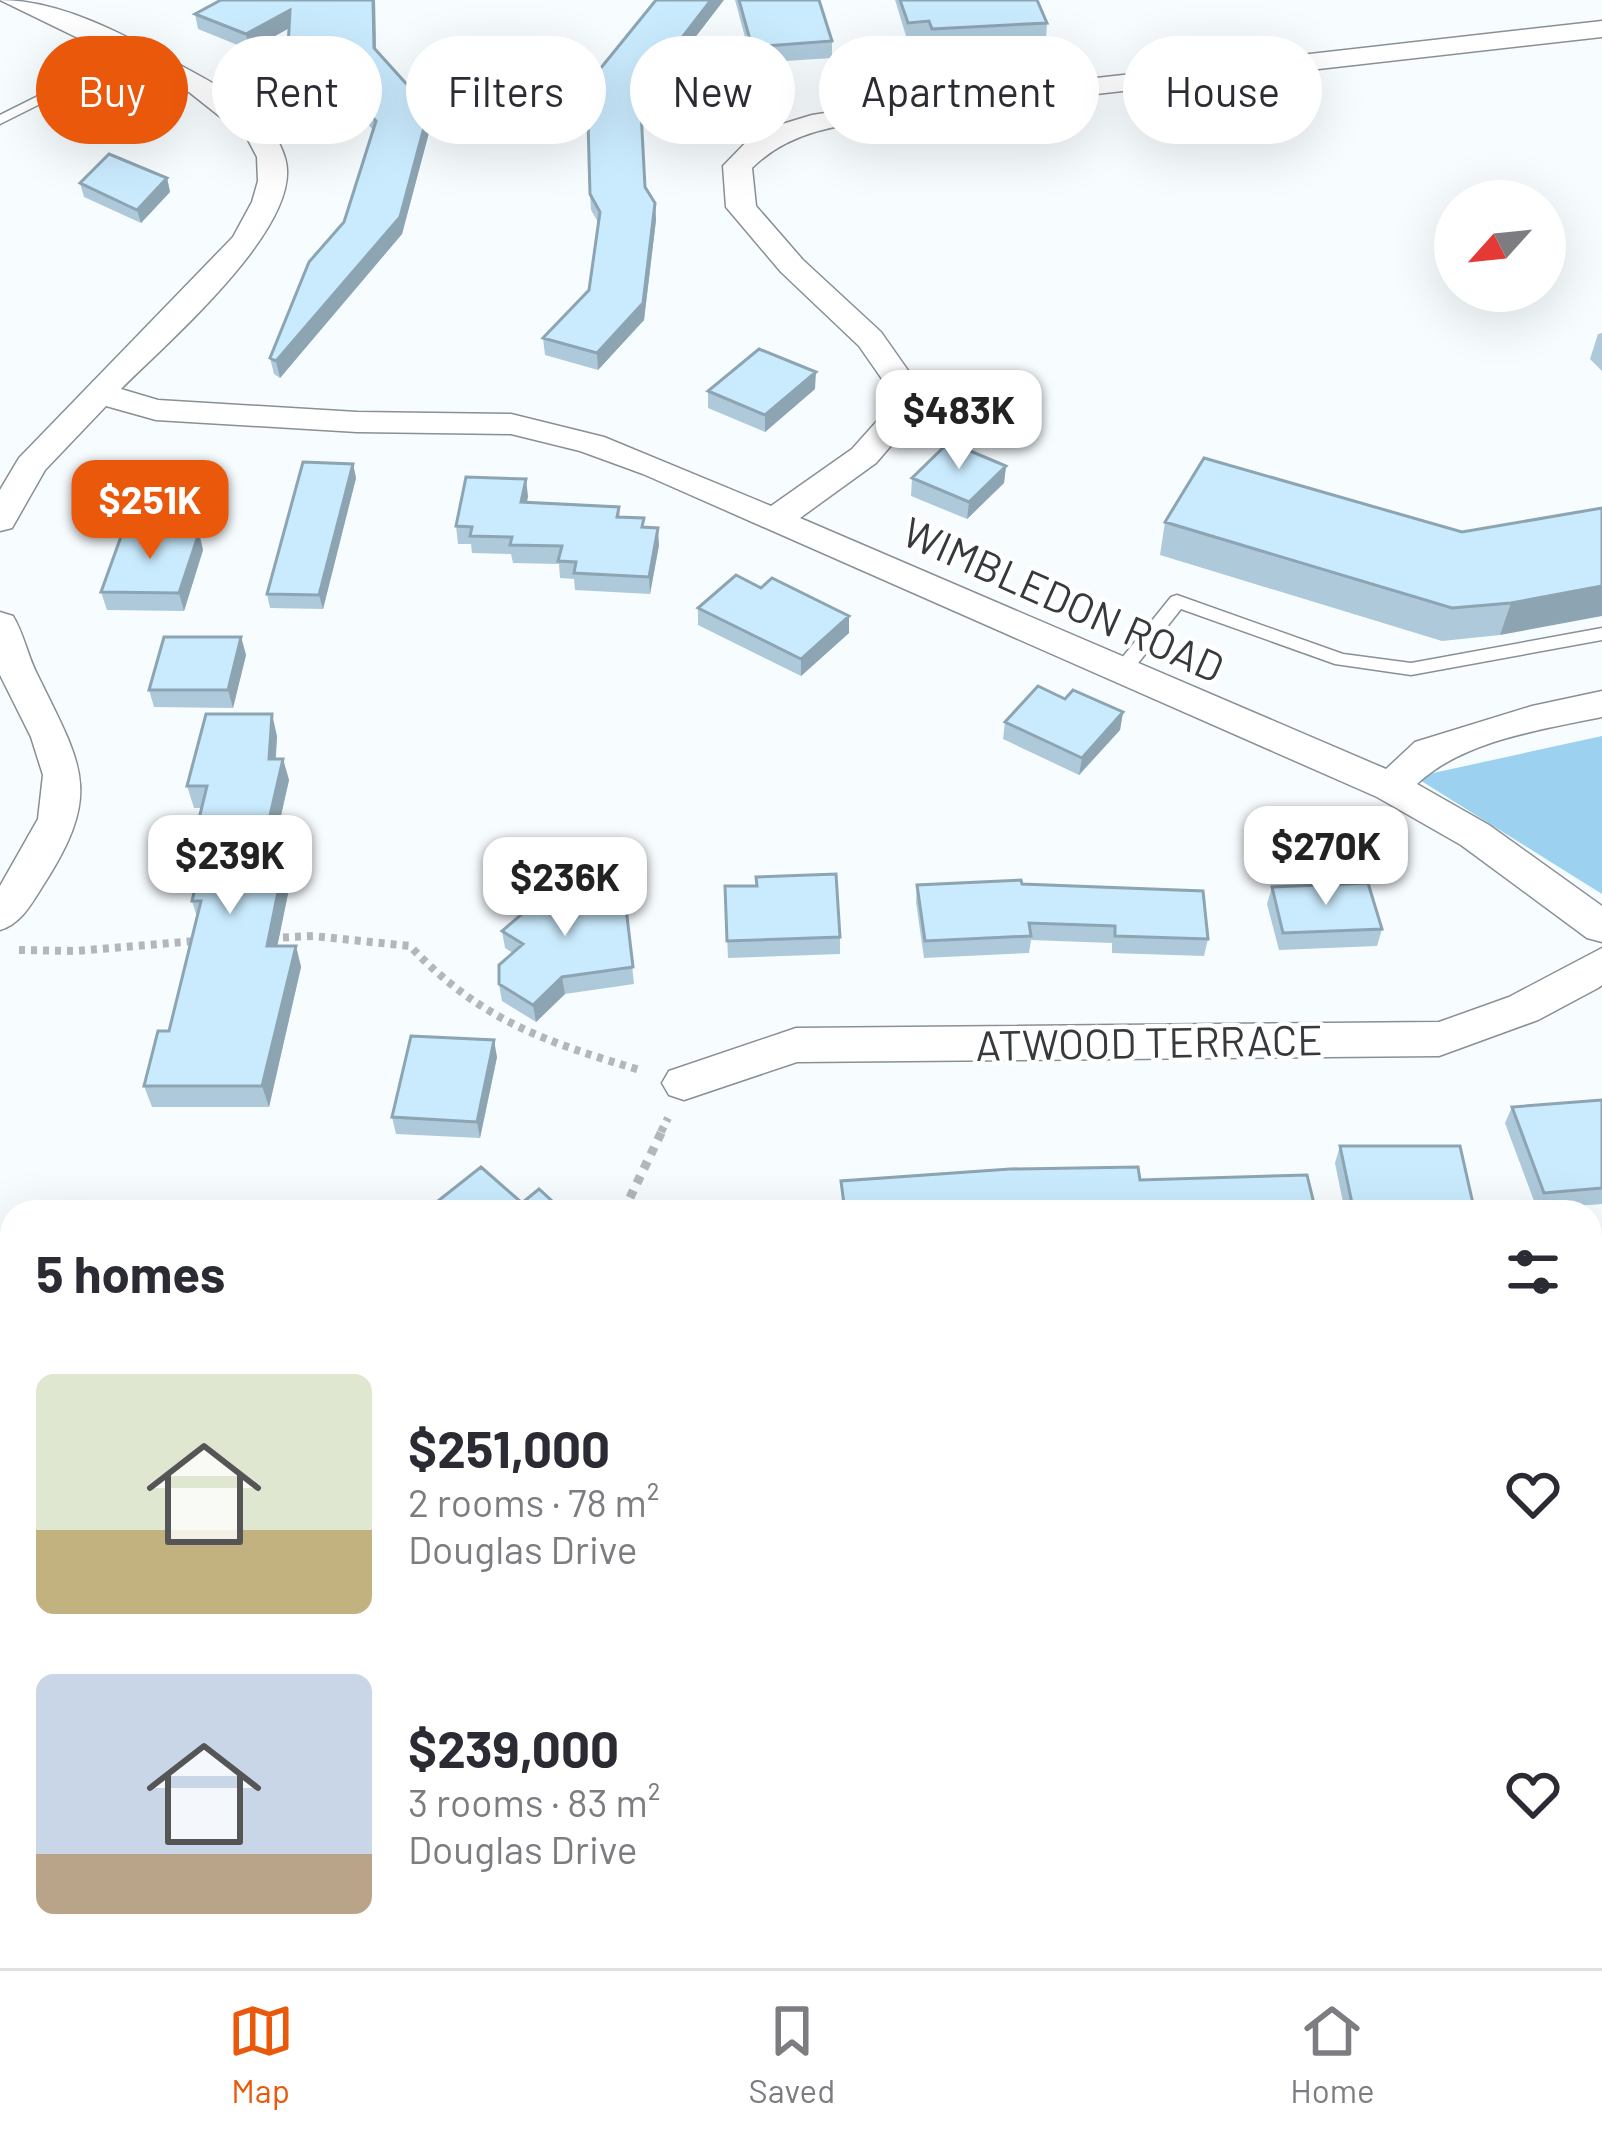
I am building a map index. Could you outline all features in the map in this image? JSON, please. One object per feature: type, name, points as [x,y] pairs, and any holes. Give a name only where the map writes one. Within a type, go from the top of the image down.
[{"type":"street","points":[[13,0],[64,8],[108,36]]},
{"type":"street","points":[[774,520],[864,456],[902,412],[898,380],[870,339],[792,266],[740,207],[737,166],[766,138],[812,123],[928,105],[1602,29]]},
{"type":"street","points":[[0,520],[31,465],[244,243],[264,213],[273,183],[271,152],[255,127],[219,98],[188,81]]},
{"type":"street","name":"WIMBLEDON ROAD","points":[[102,394],[156,410],[357,422],[512,424],[634,459],[1391,787],[1475,835],[1602,927]]},
{"type":"street","points":[[0,624],[5,646],[58,756],[64,799],[35,869],[0,915]]},
{"type":"street","points":[[1391,787],[1429,751],[1532,718],[1602,704]]},
{"type":"street","name":"ATWOOD TERRACE","points":[[684,1084],[796,1045],[1439,1039],[1506,1018],[1565,989],[1602,964]]},
{"type":"lane","points":[[0,120],[36,102]]},
{"type":"lane","points":[[1120,673],[1177,601],[1341,660],[1411,669],[1602,634]]},
{"type":"path","points":[[269,938],[313,936],[410,946],[443,985],[513,1032],[684,1084],[629,1200]]},
{"type":"path","points":[[0,949],[76,951],[202,941]]},
{"type":"shaded area","points":[[1602,736],[1602,894],[1415,777]]},
{"type":"building","points":[[221,0],[373,0],[374,36],[289,36],[290,10],[246,34],[195,14]]},
{"type":"building","points":[[656,0],[711,0],[683,36],[630,36],[630,144],[643,144],[645,187],[655,203],[643,303],[597,353],[543,338],[589,290],[600,212],[590,194],[589,144],[606,144],[606,62]]},
{"type":"building","points":[[739,0],[819,0],[830,36],[795,44],[795,36],[749,36]]},
{"type":"building","points":[[900,0],[1037,0],[1047,23],[932,29],[929,21],[908,23]]},
{"type":"building","points":[[382,57],[406,83],[406,144],[420,144],[400,217],[276,361],[270,358],[309,262],[344,222],[369,144],[382,144]]},
{"type":"building","points":[[109,154],[167,178],[137,210],[80,183]]},
{"type":"building","points":[[759,349],[816,372],[765,415],[708,391]]},
{"type":"building","points":[[949,442],[1006,466],[969,502],[912,478]]},
{"type":"building","points":[[1204,458],[1462,532],[1602,508],[1602,586],[1511,603],[1452,608],[1165,522]]},
{"type":"building","points":[[303,462],[353,464],[319,595],[267,594]]},
{"type":"building","points":[[466,477],[526,479],[521,502],[619,507],[617,517],[644,518],[642,527],[658,528],[649,577],[574,573],[576,562],[558,561],[562,546],[510,545],[512,537],[470,536],[472,527],[456,526]]},
{"type":"building","points":[[123,531],[199,533],[179,593],[101,592]]},
{"type":"building","points":[[736,575],[761,588],[772,578],[849,616],[801,659],[698,608]]},
{"type":"building","points":[[164,637],[241,637],[228,690],[149,690]]},
{"type":"building","points":[[1038,686],[1065,699],[1073,690],[1123,712],[1082,758],[1005,722]]},
{"type":"building","points":[[206,714],[272,714],[269,759],[283,759],[266,833],[290,833],[267,946],[296,946],[262,1086],[144,1086],[158,1031],[169,1031],[201,901],[192,901],[199,872],[186,872],[207,786],[187,786]]},
{"type":"building","points":[[569,874],[626,908],[633,967],[562,977],[533,1005],[499,984],[499,965],[523,944],[502,931],[522,914],[520,897],[546,894]]},
{"type":"building","points":[[836,874],[840,937],[727,941],[725,886],[757,886],[756,877]]},
{"type":"building","points":[[1021,880],[1022,884],[1203,891],[1208,939],[1115,936],[1115,926],[1029,923],[1031,936],[925,941],[917,885]]},
{"type":"building","points":[[1368,883],[1382,929],[1283,933],[1272,887]]},
{"type":"building","points":[[411,1036],[494,1040],[477,1122],[392,1117]]},
{"type":"building","points":[[1602,1100],[1602,1188],[1544,1193],[1512,1107]]},
{"type":"building","points":[[1340,1146],[1460,1146],[1472,1200],[1351,1200]]},
{"type":"building","points":[[481,1167],[519,1200],[439,1200]]},
{"type":"building","points":[[1138,1167],[1140,1180],[1307,1175],[1313,1200],[843,1200],[841,1181],[1010,1169]]},
{"type":"building","points":[[539,1189],[551,1200],[526,1200]]}]
